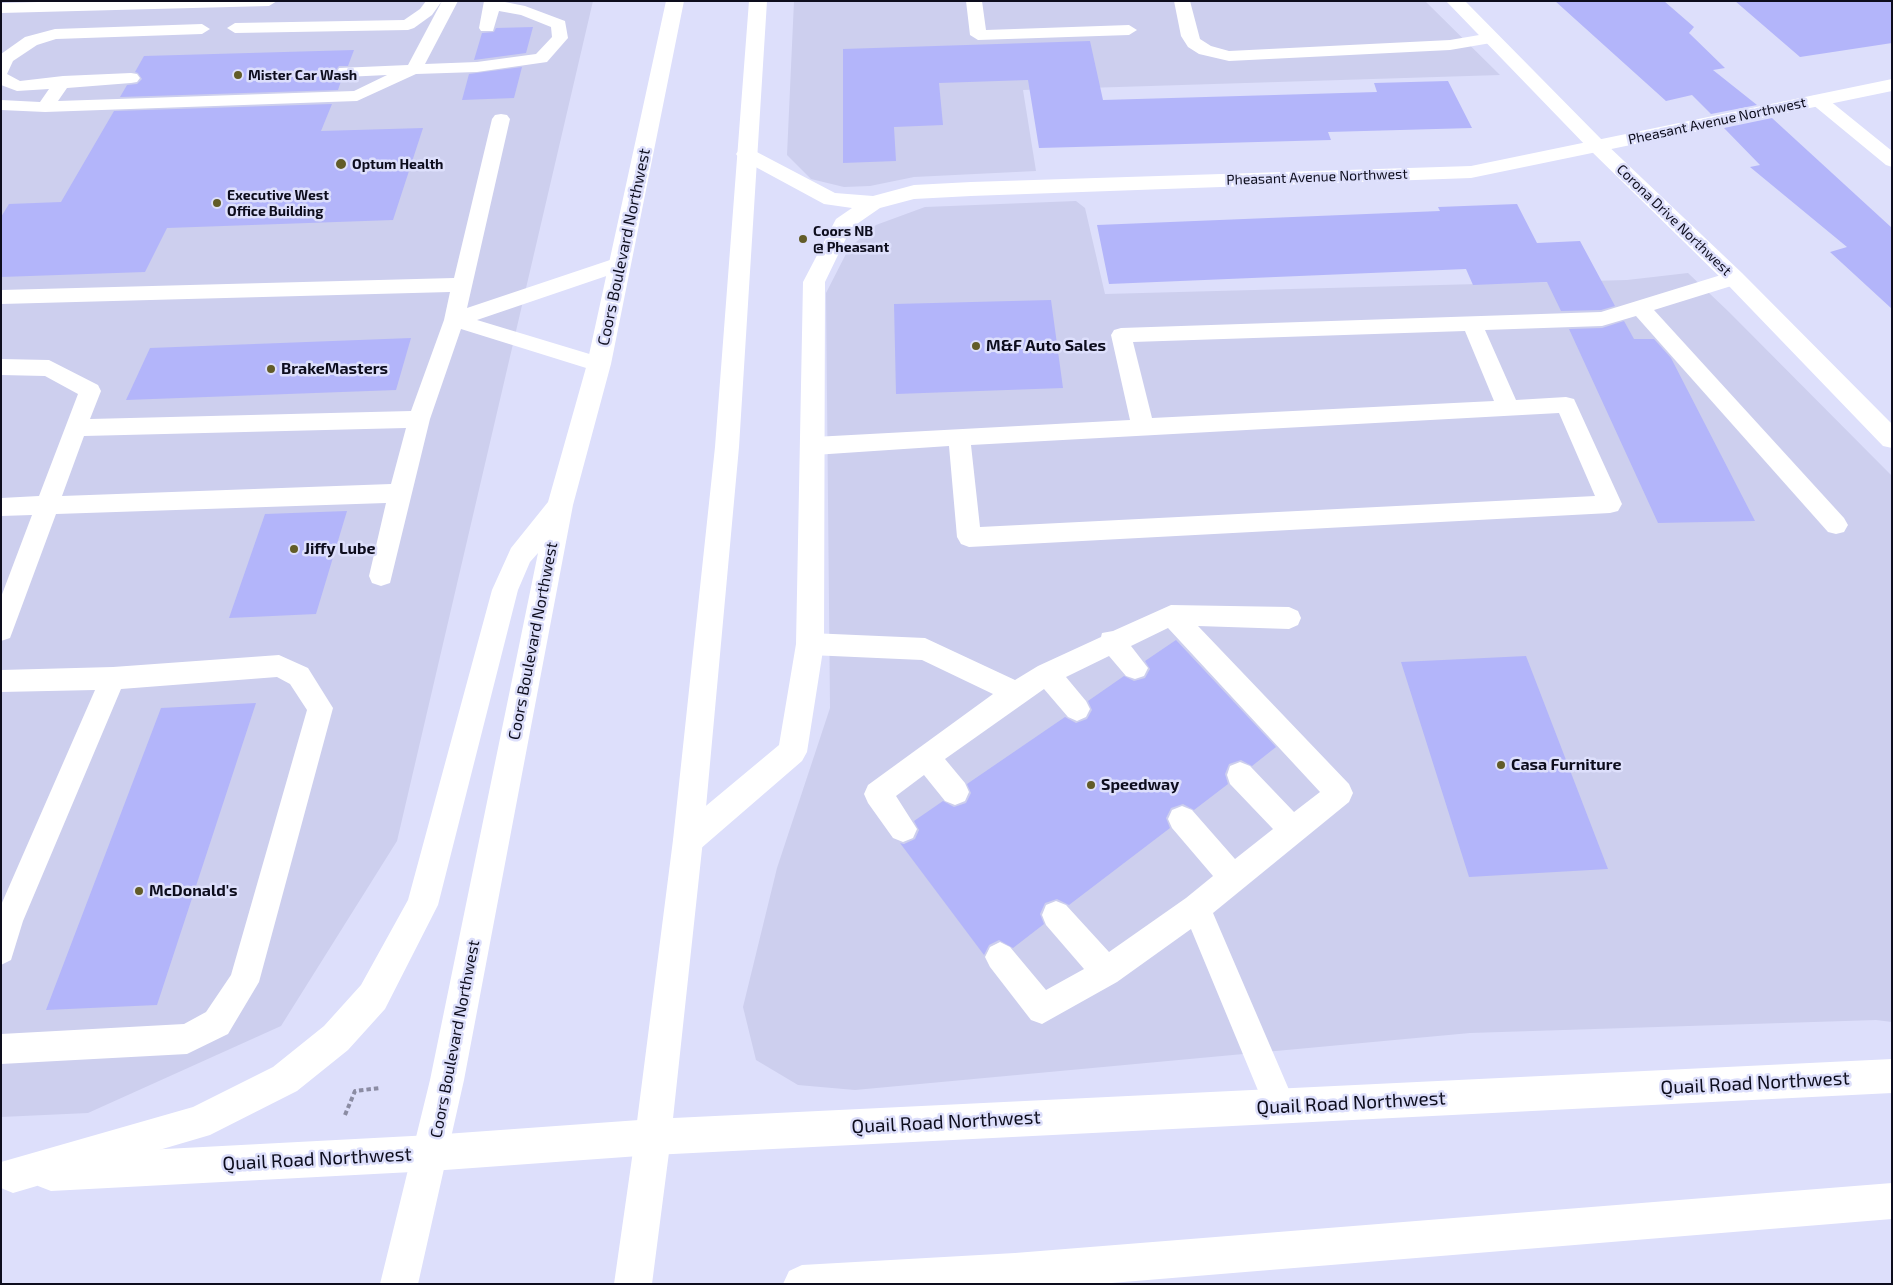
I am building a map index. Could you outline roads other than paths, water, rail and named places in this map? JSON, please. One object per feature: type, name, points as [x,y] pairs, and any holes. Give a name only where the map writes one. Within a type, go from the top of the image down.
[{"type":"street","name":"Coors Boulevard Northwest","points":[[399,1284],[432,1153],[560,504],[600,364],[675,1]]},
{"type":"street","points":[[633,1284],[653,1137],[688,840],[727,448],[758,1]]},
{"type":"street","name":"Corona Drive Northwest","points":[[1455,1],[1598,146],[1734,278],[1892,439]]},
{"type":"street","name":"Pheasant Avenue Northwest","points":[[746,154],[830,199],[873,203],[914,192],[971,189],[1471,172],[1892,84]]},
{"type":"street","points":[[688,840],[792,752],[810,644],[814,446],[814,282],[844,224],[873,203]]},
{"type":"street","points":[[7,1175],[198,1123],[285,1079],[336,1038],[373,997],[422,906],[505,590],[520,556],[560,504]]},
{"type":"street","name":"Quail Road Northwest","points":[[7,1175],[432,1153],[653,1137],[1892,1076]]},
{"type":"street","points":[[802,1284],[1002,1278],[1892,1201]]},
{"type":"lane","points":[[1,8],[269,1]]},
{"type":"lane","points":[[235,28],[408,26],[426,12],[434,1]]},
{"type":"lane","points":[[1,105],[45,107],[357,96],[414,69],[450,1]]},
{"type":"lane","points":[[974,1],[978,35],[1130,30]]},
{"type":"lane","points":[[1182,1],[1189,36],[1194,43],[1204,50],[1229,56],[1450,45],[1491,38]]},
{"type":"lane","points":[[345,72],[477,67],[541,58],[560,38],[559,24],[525,11],[492,3],[486,28]]},
{"type":"lane","points":[[1,71],[5,59],[32,41],[55,34],[202,29]]},
{"type":"lane","points":[[477,67],[482,46]]},
{"type":"lane","points":[[1,78],[17,86],[131,78]]},
{"type":"lane","points":[[45,107],[64,82]]},
{"type":"lane","points":[[1818,100],[1892,161]]},
{"type":"lane","points":[[381,576],[419,419],[454,320],[500,119]]},
{"type":"lane","points":[[454,320],[620,264]]},
{"type":"lane","points":[[1142,427],[1122,336],[1471,322],[1602,319],[1734,278]]},
{"type":"lane","points":[[1,297],[461,285]]},
{"type":"lane","points":[[1640,307],[1836,525]]},
{"type":"lane","points":[[454,320],[600,364]]},
{"type":"lane","points":[[1471,322],[1508,407]]},
{"type":"lane","points":[[1,367],[49,368],[90,391],[1,630]]},
{"type":"lane","points":[[814,446],[959,437],[1566,404],[1610,504],[969,537],[959,437]]},
{"type":"lane","points":[[76,428],[419,419]]},
{"type":"lane","points":[[1,507],[400,493]]},
{"type":"lane","points":[[903,829],[878,794],[926,756],[1047,674],[1111,641],[1171,615],[1289,618]]},
{"type":"lane","points":[[1000,957],[1042,1009],[1107,972],[1196,908],[1232,877],[1339,793],[1171,615]]},
{"type":"lane","points":[[1111,641],[1135,668]]},
{"type":"lane","points":[[810,644],[925,649],[1016,694]]},
{"type":"lane","points":[[1,681],[113,678],[279,666],[300,676],[320,708],[244,982],[217,1023],[187,1040],[1,1049]]},
{"type":"lane","points":[[1047,674],[1077,708]]},
{"type":"lane","points":[[1,950],[5,922],[113,678]]},
{"type":"lane","points":[[926,756],[955,792]]},
{"type":"lane","points":[[1240,775],[1292,830]]},
{"type":"lane","points":[[1182,819],[1232,877]]},
{"type":"lane","points":[[1196,908],[1280,1106]]},
{"type":"lane","points":[[1056,915],[1107,972]]},
{"type":"place","name":"Mister Car Wash","points":[[238,75]]},
{"type":"place","name":"Optum Health","points":[[341,164]]},
{"type":"place","name":"Executive West Office Building","points":[[217,203]]},
{"type":"place","name":"Coors NB @ Pheasant","points":[[803,239]]},
{"type":"place","name":"M&F Auto Sales","points":[[976,346]]},
{"type":"place","name":"BrakeMasters","points":[[271,369]]},
{"type":"place","name":"Jiffy Lube","points":[[294,549]]},
{"type":"place","name":"Casa Furniture","points":[[1501,765]]},
{"type":"place","name":"Speedway","points":[[1091,785]]},
{"type":"place","name":"McDonald's","points":[[139,891]]}]
